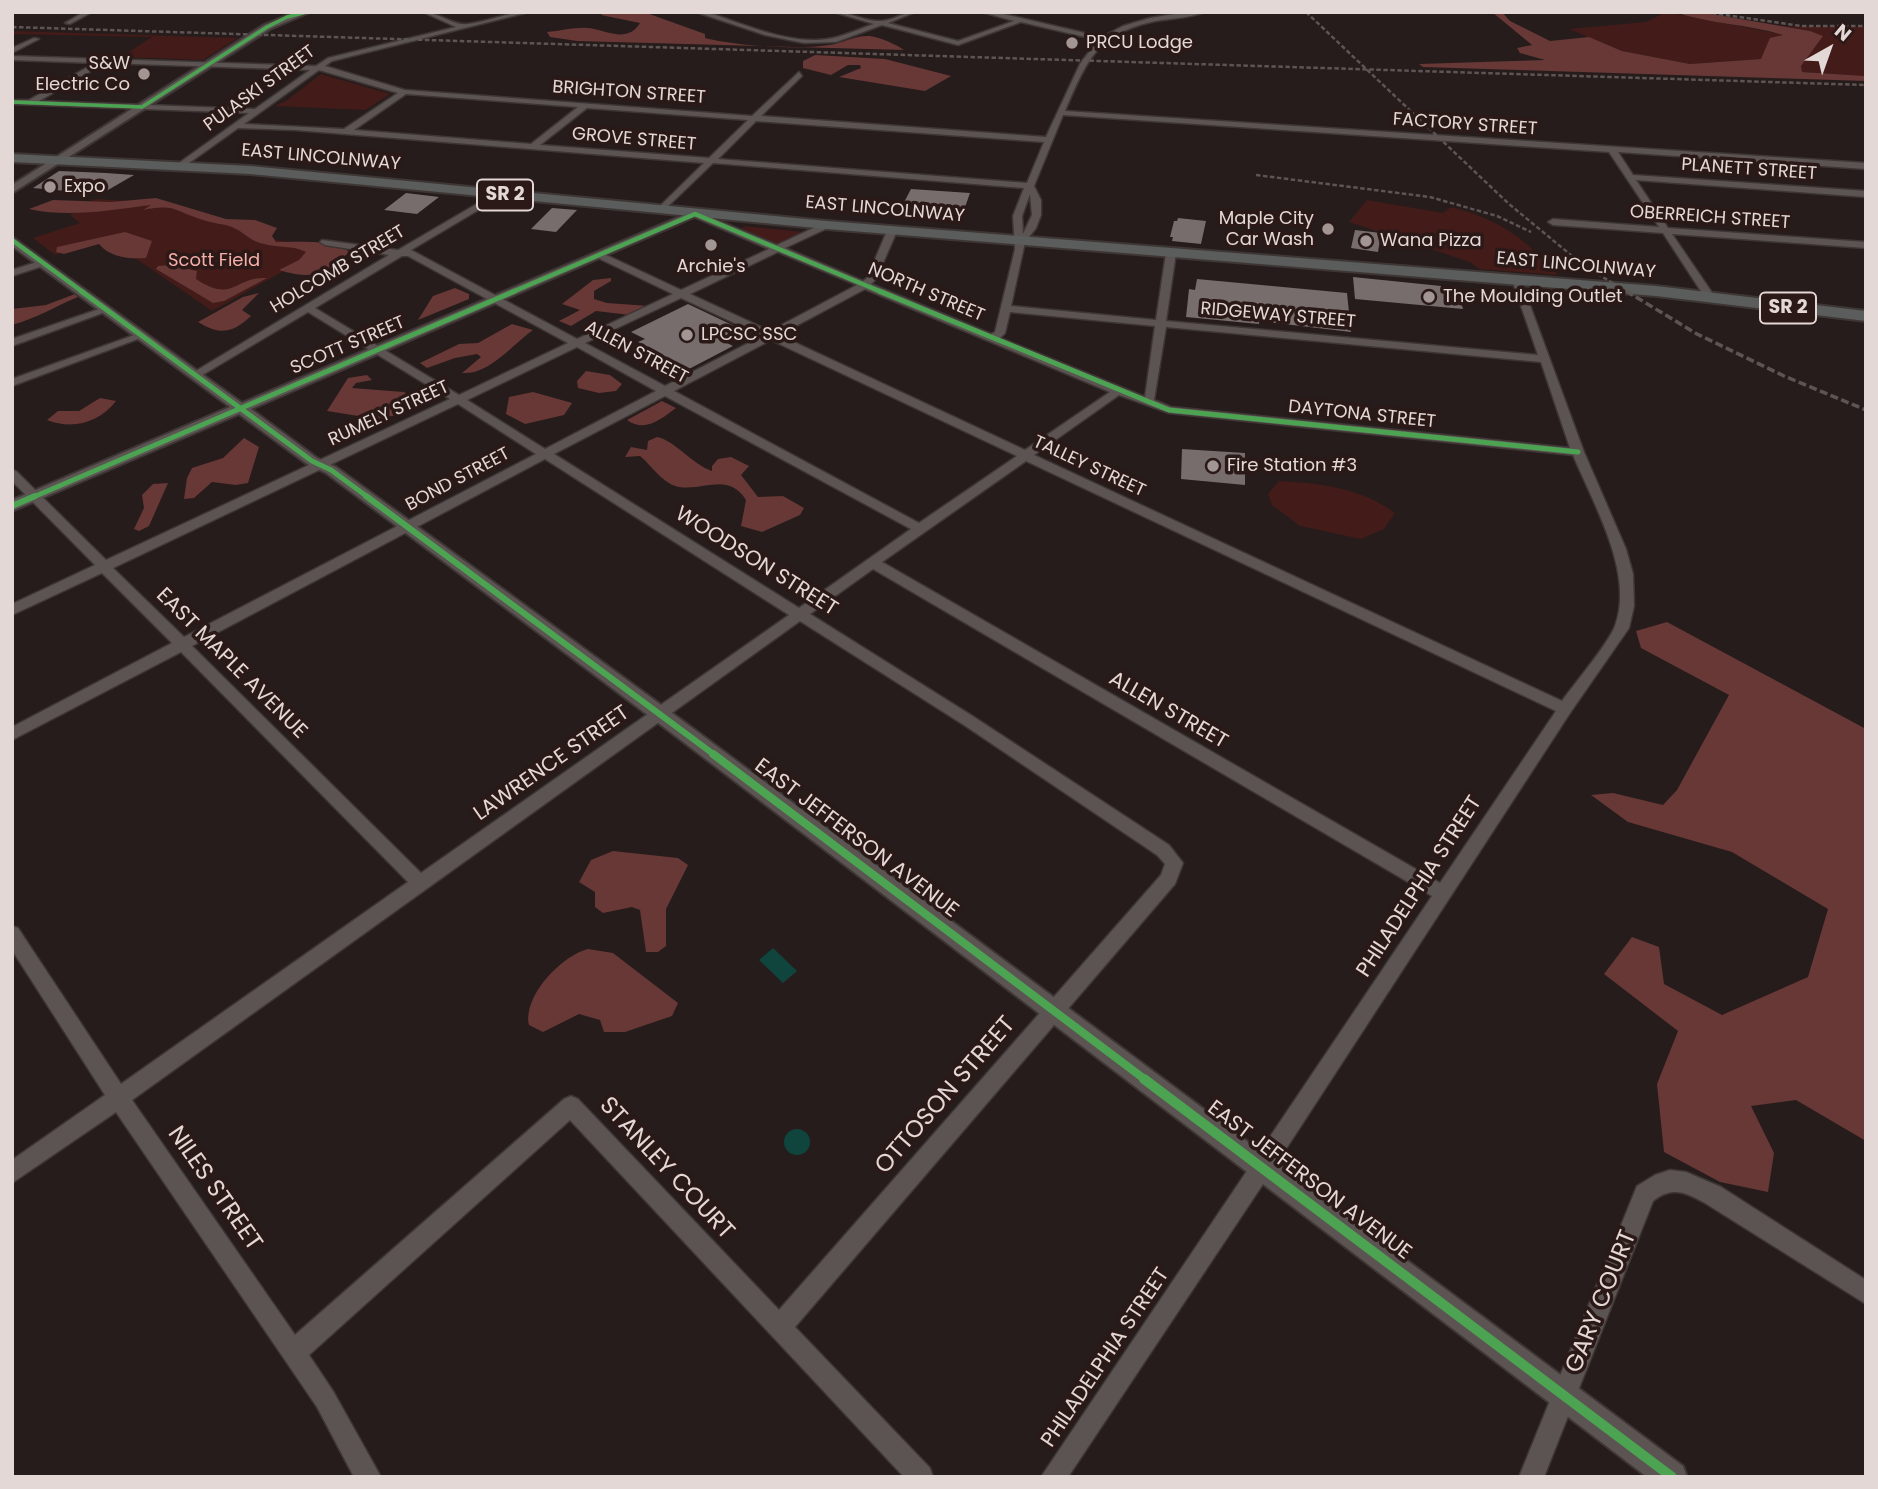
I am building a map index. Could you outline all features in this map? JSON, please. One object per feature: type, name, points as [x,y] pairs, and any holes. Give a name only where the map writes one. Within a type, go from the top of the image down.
[{"type":"main road","name":"SR 2","points":[[12,158],[58,160]]},
{"type":"main road","name":"EAST LINCOLNWAY","points":[[58,160],[182,165],[892,231],[1517,280],[1710,297],[1866,316]]},
{"type":"main road","name":"EAST LINCOLNWAY","points":[[1710,297],[1785,298],[1866,305]]},
{"type":"street","points":[[68,23],[89,12]]},
{"type":"street","points":[[12,190],[267,27],[287,17],[306,12]]},
{"type":"street","points":[[426,12],[463,27]]},
{"type":"street","name":"PULASKI STREET","points":[[182,165],[330,59],[526,12]]},
{"type":"street","points":[[699,12],[800,41],[830,41],[912,12]]},
{"type":"street","points":[[836,12],[958,43],[1019,20]]},
{"type":"street","points":[[985,12],[1103,39]]},
{"type":"street","points":[[1022,240],[1016,229],[1021,200],[1030,187],[1049,140],[1093,50],[1103,39],[1154,20],[1201,12]]},
{"type":"street","points":[[12,51],[36,39]]},
{"type":"street","name":"BRIGHTON STREET","points":[[12,58],[107,59],[332,69],[404,92],[1049,140]]},
{"type":"street","points":[[12,112],[107,59]]},
{"type":"street","points":[[662,210],[799,74]]},
{"type":"street","points":[[346,132],[404,92]]},
{"type":"street","points":[[12,102],[255,111]]},
{"type":"street","points":[[532,147],[586,105]]},
{"type":"street","name":"FACTORY STREET","points":[[1062,113],[1866,166]]},
{"type":"street","name":"GROVE STREET","points":[[236,126],[346,132],[1030,187]]},
{"type":"street","points":[[1612,150],[1710,297]]},
{"type":"street","name":"PLANETT STREET","points":[[1630,177],[1866,194]]},
{"type":"street","points":[[993,338],[1000,332],[1007,309],[1022,240],[1034,230],[1038,208],[1036,195],[1030,187]]},
{"type":"street","name":"HOLCOMB STREET","points":[[194,375],[499,194]]},
{"type":"street","name":"NORTH STREET","points":[[695,214],[1145,402]]},
{"type":"street","name":"SCOTT STREET","points":[[12,506],[695,214]]},
{"type":"street","name":"OBERREICH STREET","points":[[1553,222],[1866,245]]},
{"type":"street","points":[[779,249],[827,225]]},
{"type":"street","points":[[865,284],[874,272],[892,231]]},
{"type":"street","name":"EAST JEFFERSON AVENUE","points":[[12,240],[312,461],[331,470],[660,713],[1672,1477]]},
{"type":"street","name":"ALLEN STREET","points":[[325,242],[410,253],[920,529]]},
{"type":"street","name":"RUMELY STREET","points":[[12,610],[779,249]]},
{"type":"street","points":[[1145,402],[1150,398],[1171,253]]},
{"type":"street","name":"TALLEY STREET","points":[[599,254],[1565,709]]},
{"type":"street","points":[[12,273],[43,263]]},
{"type":"street","name":"PHILADELPHIA STREET","points":[[1053,1477],[1262,1168],[1565,709],[1622,628],[1627,606],[1626,574],[1619,549],[1578,452],[1517,280]]},
{"type":"street","name":"BOND STREET","points":[[12,734],[865,284]]},
{"type":"street","name":"WOODSON STREET","points":[[308,308],[379,349],[1033,762],[1088,802],[1163,850],[1174,863]]},
{"type":"street","name":"RIDGEWAY STREET","points":[[1007,309],[1545,359]]},
{"type":"street","points":[[12,343],[106,310]]},
{"type":"street","points":[[12,383],[141,336]]},
{"type":"street","name":"LAWRENCE STREET","points":[[12,1173],[1118,391]]},
{"type":"street","name":"DAYTONA STREET","points":[[1145,402],[1169,410],[1210,416],[1578,452]]},
{"type":"street","name":"EAST MAPLE AVENUE","points":[[12,474],[420,883]]},
{"type":"street","name":"ALLEN STREET","points":[[873,564],[1443,894]]},
{"type":"street","name":"OTTOSON STREET","points":[[779,1328],[1169,878],[1174,863]]},
{"type":"street","name":"NILES STREET","points":[[12,934],[119,1099],[256,1294],[325,1399],[351,1450],[369,1477]]},
{"type":"street","name":"STANLEY COURT","points":[[293,1353],[571,1106],[921,1477]]},
{"type":"street","name":"GARY COURT","points":[[1531,1477],[1645,1194],[1656,1184],[1671,1178],[1713,1195],[1866,1293]]},
{"type":"green space","points":[[1666,12],[1785,35],[1761,59],[1690,64],[1622,51],[1569,29],[1646,22]]},
{"type":"green space","points":[[1784,26],[1866,27],[1866,76],[1802,72],[1810,31]]},
{"type":"green space","points":[[12,31],[238,38],[203,60],[121,57],[152,37],[12,34]]},
{"type":"green space","points":[[321,74],[390,94],[366,110],[274,106],[286,101]]},
{"type":"green space","name":"Scott Field","points":[[95,199],[164,203],[260,228],[266,239],[329,246],[212,311],[106,238],[55,255],[33,238],[80,223],[70,215]]},
{"type":"green space","points":[[1367,200],[1443,213],[1451,207],[1483,217],[1522,240],[1558,275],[1479,269],[1470,262],[1349,222]]},
{"type":"green space","points":[[744,226],[804,233],[779,244],[742,229]]},
{"type":"green space","points":[[1279,481],[1340,488],[1369,498],[1395,513],[1384,529],[1361,539],[1300,526],[1272,505],[1268,494]]},
{"type":"shaded area","points":[[604,12],[644,12],[705,34],[705,38],[764,46],[577,41],[550,37],[547,32],[583,28],[623,34],[629,33],[640,23],[601,15]]},
{"type":"shaded area","points":[[1492,12],[1502,12],[1510,21],[1550,41],[1589,37],[1622,51],[1690,64],[1761,59],[1770,38],[1783,35],[1674,12],[1700,12],[1810,31],[1823,36],[1801,66],[1802,72],[1866,76],[1866,81],[1423,67],[1419,64],[1545,60],[1520,53],[1517,48],[1532,45]]},
{"type":"shaded area","points":[[870,36],[904,50],[800,47],[829,45]]},
{"type":"shaded area","points":[[815,55],[885,59],[951,76],[925,91],[839,77],[861,68],[860,65],[848,65],[831,75],[803,68],[803,61]]},
{"type":"shaded area","points":[[156,198],[226,219],[255,220],[277,228],[272,236],[276,242],[325,243],[349,252],[325,271],[300,275],[279,270],[299,260],[306,252],[260,243],[232,227],[205,221],[173,209],[143,210],[151,205],[60,213],[29,209],[53,200],[111,202]]},
{"type":"shaded area","points":[[125,232],[152,241],[146,258],[121,257],[99,244],[64,254],[56,252],[57,247]]},
{"type":"shaded area","points":[[171,265],[197,271],[196,279],[218,289],[233,287],[256,278],[267,278],[224,301],[213,303],[156,269],[158,266]]},
{"type":"shaded area","points":[[611,278],[611,281],[594,291],[594,299],[607,303],[649,306],[630,315],[596,311],[571,326],[559,321],[580,310],[562,304],[593,280]]},
{"type":"shaded area","points":[[455,288],[469,294],[469,299],[418,320],[433,296]]},
{"type":"shaded area","points":[[259,293],[242,310],[251,316],[238,326],[219,331],[198,322],[243,297]]},
{"type":"shaded area","points":[[75,294],[78,297],[12,325],[12,309],[46,305]]},
{"type":"shaded area","points":[[512,324],[533,330],[481,369],[462,373],[481,357],[477,354],[427,368],[420,363],[459,344],[478,343]]},
{"type":"shaded area","points":[[586,371],[610,375],[622,384],[616,391],[599,393],[578,388],[577,381]]},
{"type":"shaded area","points":[[367,375],[372,380],[356,383],[352,388],[404,392],[410,396],[402,414],[377,419],[327,411],[348,378]]},
{"type":"shaded area","points":[[533,392],[572,403],[564,415],[525,424],[506,414],[509,397]]},
{"type":"shaded area","points":[[100,398],[116,401],[102,415],[93,419],[75,424],[47,420],[58,411],[79,411]]},
{"type":"shaded area","points":[[662,401],[676,408],[646,425],[627,420]]},
{"type":"shaded area","points":[[657,437],[712,471],[712,466],[718,459],[731,457],[749,466],[741,475],[758,497],[783,496],[804,508],[800,515],[762,532],[741,526],[746,500],[732,487],[716,484],[679,487],[663,479],[640,456],[625,457],[631,447],[647,450],[648,441]]},
{"type":"shaded area","points":[[244,438],[259,447],[248,483],[236,485],[212,482],[194,498],[184,499],[187,478],[192,468],[223,458]]},
{"type":"shaded area","points":[[168,483],[149,526],[139,531],[134,529],[144,508],[142,495],[153,484]]},
{"type":"shaded area","points":[[1667,622],[1866,729],[1866,1141],[1796,1100],[1751,1106],[1774,1153],[1768,1192],[1720,1182],[1664,1152],[1657,1084],[1678,1031],[1604,974],[1632,937],[1659,947],[1664,984],[1722,1015],[1808,977],[1828,909],[1732,852],[1628,822],[1591,795],[1613,793],[1663,805],[1677,790],[1729,695],[1641,648],[1636,631]]},
{"type":"shaded area","points":[[613,851],[678,858],[688,865],[666,909],[666,946],[658,952],[646,952],[640,910],[632,907],[603,913],[595,907],[595,892],[579,882],[591,860]]},
{"type":"shaded area","points":[[588,949],[613,953],[678,1003],[672,1016],[625,1032],[604,1032],[600,1020],[579,1014],[543,1032],[529,1025],[532,1002],[546,979],[567,960]]},
{"type":"water","points":[[773,948],[797,971],[783,983],[759,960]]},
{"type":"water","points":[[797,1129],[806,1133],[810,1142],[806,1151],[797,1155],[788,1151],[784,1142],[788,1133]]},
{"type":"building","points":[[59,171],[134,175],[101,194],[33,188]]},
{"type":"building","points":[[911,189],[970,193],[964,210],[956,212],[901,208]]},
{"type":"building","points":[[406,193],[439,197],[417,214],[384,210]]},
{"type":"building","points":[[552,208],[577,210],[556,232],[531,229]]},
{"type":"building","points":[[1178,218],[1206,221],[1201,244],[1172,241],[1173,237],[1170,237],[1174,221]]},
{"type":"building","name":"Wana Pizza","points":[[1355,230],[1381,233],[1378,252],[1351,248]]},
{"type":"building","points":[[1353,277],[1441,286],[1442,290],[1458,292],[1463,309],[1355,299]]},
{"type":"building","points":[[1197,279],[1347,293],[1351,332],[1259,321],[1259,324],[1186,317],[1189,289],[1195,290]]},
{"type":"building","name":"LPCSC SSC","points":[[688,304],[745,331],[725,342],[733,346],[689,369],[638,342],[645,339],[631,332]]},
{"type":"building","name":"Fire Station #3","points":[[1182,449],[1245,453],[1245,485],[1181,479]]},
{"type":"railway","points":[[1306,12],[1367,69]]},
{"type":"railway","points":[[1705,12],[1801,26],[1866,26]]},
{"type":"railway","points":[[12,27],[1367,69]]},
{"type":"railway","points":[[1367,69],[1866,85]]},
{"type":"railway","points":[[1367,69],[1509,204],[1583,265],[1629,293]]},
{"type":"railway","points":[[1256,175],[1430,197],[1497,216],[1531,232]]},
{"type":"railway","points":[[1626,291],[1697,334],[1784,376],[1866,410]]},
{"type":"cycle path","points":[[12,102],[142,107],[267,27],[287,17],[306,12]]},
{"type":"cycle path","points":[[12,506],[695,214],[1169,410],[1578,452]]},
{"type":"cycle path","points":[[12,240],[312,461],[331,470],[672,723],[1672,1477]]},
{"type":"place","name":"PRCU Lodge","points":[[1072,43]]},
{"type":"place","name":"S&W Electric Co","points":[[144,74]]},
{"type":"place","name":"Expo","points":[[50,187]]},
{"type":"place","name":"Maple City Car Wash","points":[[1328,229]]},
{"type":"place","name":"Wana Pizza","points":[[1366,241]]},
{"type":"place","name":"Archie's","points":[[711,245]]},
{"type":"place","name":"The Moulding Outlet","points":[[1429,297]]},
{"type":"place","name":"LPCSC SSC","points":[[687,335]]},
{"type":"place","name":"Fire Station #3","points":[[1213,466]]}]
